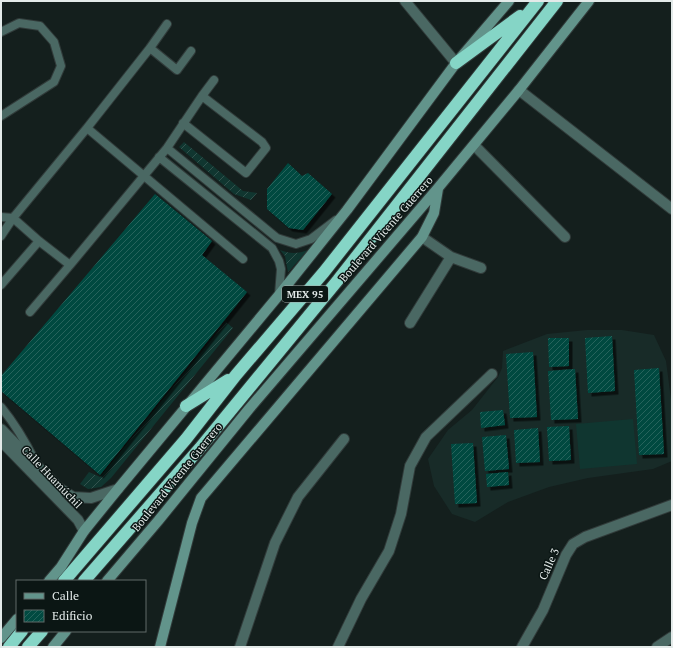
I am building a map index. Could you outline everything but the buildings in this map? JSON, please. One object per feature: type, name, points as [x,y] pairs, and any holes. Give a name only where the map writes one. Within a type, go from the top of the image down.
[{"type":"highway","name":"Boulevard Vicente Guerrero","points":[[85,580],[200,448],[338,280],[556,2]]},
{"type":"highway","points":[[456,63],[535,4]]},
{"type":"highway","name":"Boulevard Vicente Guerrero","points":[[65,580],[186,439],[236,375],[324,272],[535,4]]},
{"type":"highway","points":[[186,406],[236,375]]},
{"type":"highway","points":[[9,647],[21,632]]},
{"type":"highway","points":[[28,647],[41,632]]},
{"type":"main road","points":[[50,580],[61,567],[84,531],[279,295],[347,210],[456,63],[509,1]]},
{"type":"main road","name":"Boulevard Vicente Guerrero","points":[[108,580],[249,409],[474,145],[589,1]]},
{"type":"main road","points":[[160,647],[192,523],[201,498],[422,237],[434,213],[438,188]]},
{"type":"main road","points":[[1,638],[16,620]]},
{"type":"main road","points":[[53,647],[65,632]]},
{"type":"street","points":[[405,1],[456,63]]},
{"type":"street","points":[[519,90],[672,209]]},
{"type":"street","points":[[474,145],[565,237]]},
{"type":"street","points":[[422,237],[451,257],[482,268]]},
{"type":"street","points":[[410,323],[451,257]]},
{"type":"street","points":[[338,647],[361,599],[389,551],[401,514],[410,466],[426,437],[492,374]]},
{"type":"street","name":"Calle Huamúchil","points":[[1,429],[59,488],[73,497],[91,498],[118,489]]},
{"type":"street","points":[[240,647],[275,543],[298,497],[344,438]]},
{"type":"street","name":"Calle Huamúchil","points":[[1,441],[78,520],[84,531]]},
{"type":"street","name":"Calle 3","points":[[522,647],[543,610],[566,555],[573,544],[585,537],[672,505]]},
{"type":"street","points":[[657,647],[672,637]]},
{"type":"lane","points":[[1,32],[19,23],[40,26],[54,42],[61,66],[54,82],[1,116]]},
{"type":"lane","points":[[1,236],[13,218],[88,128],[167,24]]},
{"type":"lane","points":[[150,48],[177,70],[192,52]]},
{"type":"lane","points":[[30,312],[167,148],[214,80]]},
{"type":"lane","points":[[183,123],[246,173],[266,148],[262,142],[202,96]]},
{"type":"lane","points":[[88,128],[243,259]]},
{"type":"lane","points":[[167,148],[277,238],[296,244],[311,239],[347,210]]},
{"type":"lane","points":[[159,157],[272,248],[279,261],[281,269],[279,295]]},
{"type":"lane","points":[[1,217],[13,218],[39,242],[70,265]]},
{"type":"lane","points":[[272,248],[277,238]]},
{"type":"lane","points":[[1,285],[39,242]]},
{"type":"lane","points":[[1,407],[14,423],[26,442],[37,465]]},
{"type":"shaded area","points":[[587,330],[622,330],[654,335],[666,361],[672,407],[672,461],[653,469],[588,478],[549,487],[508,502],[475,522],[452,514],[434,486],[428,459],[448,430],[472,410],[498,377],[502,368],[503,351],[547,334]]},
{"type":"green space","points":[[184,142],[243,191],[257,193],[251,200],[234,194],[179,147]]},
{"type":"green space","points":[[280,250],[294,253],[308,250],[288,272],[285,256]]},
{"type":"green space","points":[[226,322],[233,328],[111,478],[101,487],[88,489],[80,484],[89,472],[100,477]]},
{"type":"green space","points":[[633,419],[637,464],[580,469],[576,424]]}]
